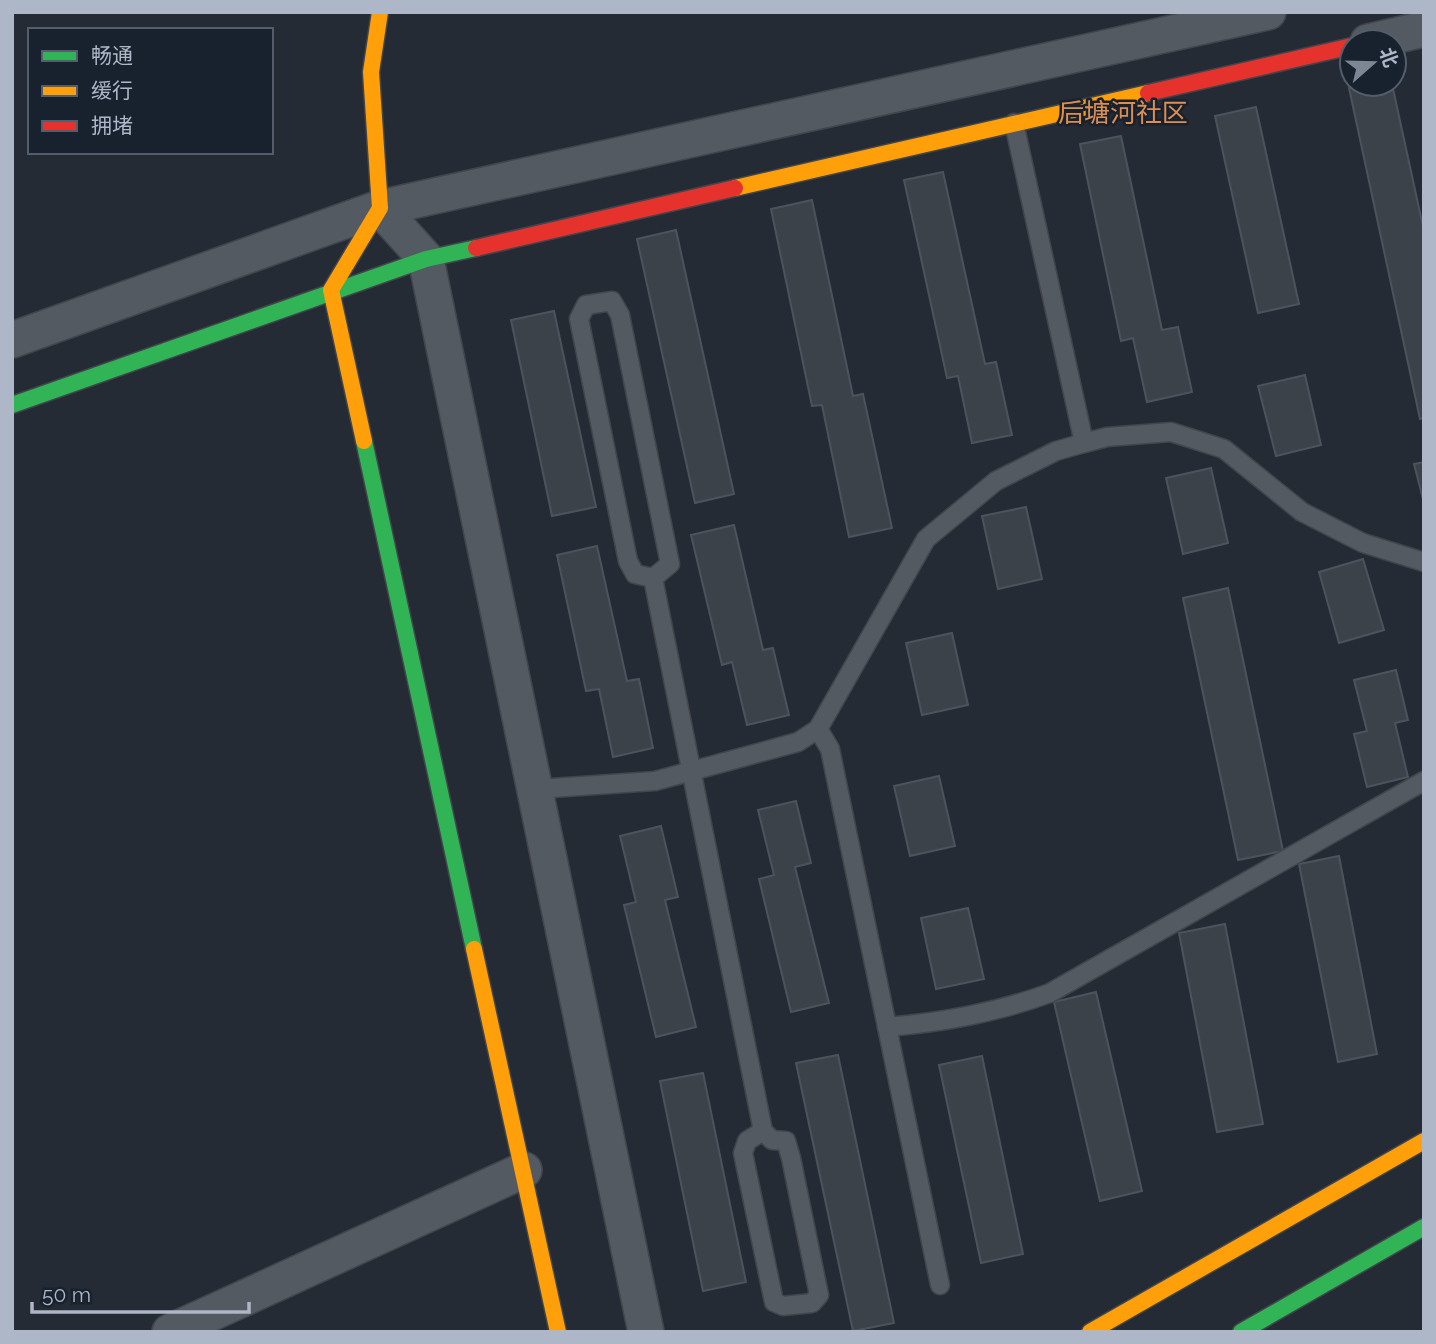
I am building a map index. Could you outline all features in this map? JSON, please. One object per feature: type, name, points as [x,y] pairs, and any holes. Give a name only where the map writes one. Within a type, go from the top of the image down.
[{"type":"street","points":[[380,12],[370,72],[380,208],[331,290],[558,1332]]},
{"type":"street","points":[[12,340],[380,208],[1268,12]]},
{"type":"street","points":[[12,405],[426,258],[1338,49]]},
{"type":"street","points":[[380,208],[426,258],[537,789],[646,1332]]},
{"type":"street","points":[[1090,1332],[1424,1141]]},
{"type":"street","points":[[170,1332],[524,1170]]},
{"type":"street","points":[[1241,1332],[1424,1227]]},
{"type":"lane","points":[[1014,123],[1084,443]]},
{"type":"lane","points":[[612,301],[620,315],[670,564],[653,578],[635,574],[628,561],[579,319],[586,305],[612,301]]},
{"type":"lane","points":[[537,789],[655,781],[798,742],[818,729],[926,539],[996,481],[1056,451],[1107,437],[1171,432],[1224,449],[1302,512],[1363,543],[1424,562]]},
{"type":"lane","points":[[653,578],[694,772],[763,1131],[772,1140],[786,1141],[791,1158],[819,1294],[813,1303],[783,1306],[774,1302],[743,1153],[747,1141],[763,1131]]},
{"type":"lane","points":[[818,729],[830,749],[940,1285]]},
{"type":"lane","points":[[887,1027],[955,1021],[1007,1009],[1050,993],[1424,781]]},
{"type":"building","points":[[1351,98],[1395,98],[1424,231],[1424,418],[1420,419]]},
{"type":"building","points":[[1256,107],[1299,304],[1258,313],[1215,116]]},
{"type":"building","points":[[1121,136],[1162,330],[1178,327],[1192,392],[1147,402],[1133,338],[1121,341],[1080,144]]},
{"type":"building","points":[[943,172],[985,364],[996,362],[1012,435],[972,443],[958,376],[947,378],[904,180]]},
{"type":"building","points":[[812,200],[853,396],[863,394],[892,528],[849,537],[822,405],[812,406],[771,209]]},
{"type":"building","points":[[676,230],[734,494],[695,503],[637,239]]},
{"type":"building","points":[[554,311],[596,507],[552,516],[511,320]]},
{"type":"building","points":[[1305,375],[1321,445],[1276,456],[1258,386]]},
{"type":"building","points":[[1424,462],[1424,503],[1414,464]]},
{"type":"building","points":[[1211,468],[1228,543],[1183,554],[1166,478]]},
{"type":"building","points":[[1026,507],[1042,579],[998,589],[982,516]]},
{"type":"building","points":[[734,525],[763,650],[773,648],[789,715],[747,725],[732,662],[722,665],[691,535]]},
{"type":"building","points":[[597,546],[627,681],[639,679],[653,748],[613,757],[599,689],[586,691],[557,555]]},
{"type":"building","points":[[1363,559],[1384,630],[1339,643],[1319,572]]},
{"type":"building","points":[[1228,588],[1283,851],[1238,860],[1183,598]]},
{"type":"building","points":[[952,633],[968,705],[922,715],[906,643]]},
{"type":"building","points":[[1396,670],[1408,720],[1395,723],[1408,777],[1367,787],[1354,734],[1367,731],[1354,680]]},
{"type":"building","points":[[939,776],[955,846],[910,856],[894,786]]},
{"type":"building","points":[[796,801],[811,863],[795,867],[829,1003],[791,1012],[759,879],[774,875],[758,810]]},
{"type":"building","points":[[661,826],[678,897],[665,900],[696,1027],[656,1037],[624,905],[636,902],[620,836]]},
{"type":"building","points":[[1339,856],[1377,1054],[1338,1062],[1299,864]]},
{"type":"building","points":[[968,908],[984,979],[936,989],[921,918]]},
{"type":"building","points":[[1225,924],[1263,1124],[1217,1132],[1179,933]]},
{"type":"building","points":[[1096,992],[1142,1191],[1100,1201],[1054,1002]]},
{"type":"building","points":[[838,1055],[894,1323],[853,1331],[796,1063]]},
{"type":"building","points":[[982,1056],[1023,1254],[981,1263],[939,1065]]},
{"type":"building","points":[[703,1073],[746,1282],[703,1291],[660,1081]]},
{"type":"traffic: fast","points":[[12,405],[426,259],[476,248]]},
{"type":"traffic: fast","points":[[364,441],[474,949]]},
{"type":"traffic: fast","points":[[1241,1332],[1424,1227]]},
{"type":"traffic: slow","points":[[364,441],[331,290],[380,208],[371,72],[380,12]]},
{"type":"traffic: slow","points":[[735,188],[1148,93]]},
{"type":"traffic: slow","points":[[474,949],[558,1332]]},
{"type":"traffic: slow","points":[[1090,1332],[1424,1141]]},
{"type":"traffic: jam","points":[[1148,93],[1338,49]]},
{"type":"traffic: jam","points":[[476,248],[735,188]]},
{"type":"district","name":"后塘河社区","points":[[1123,113]]}]
